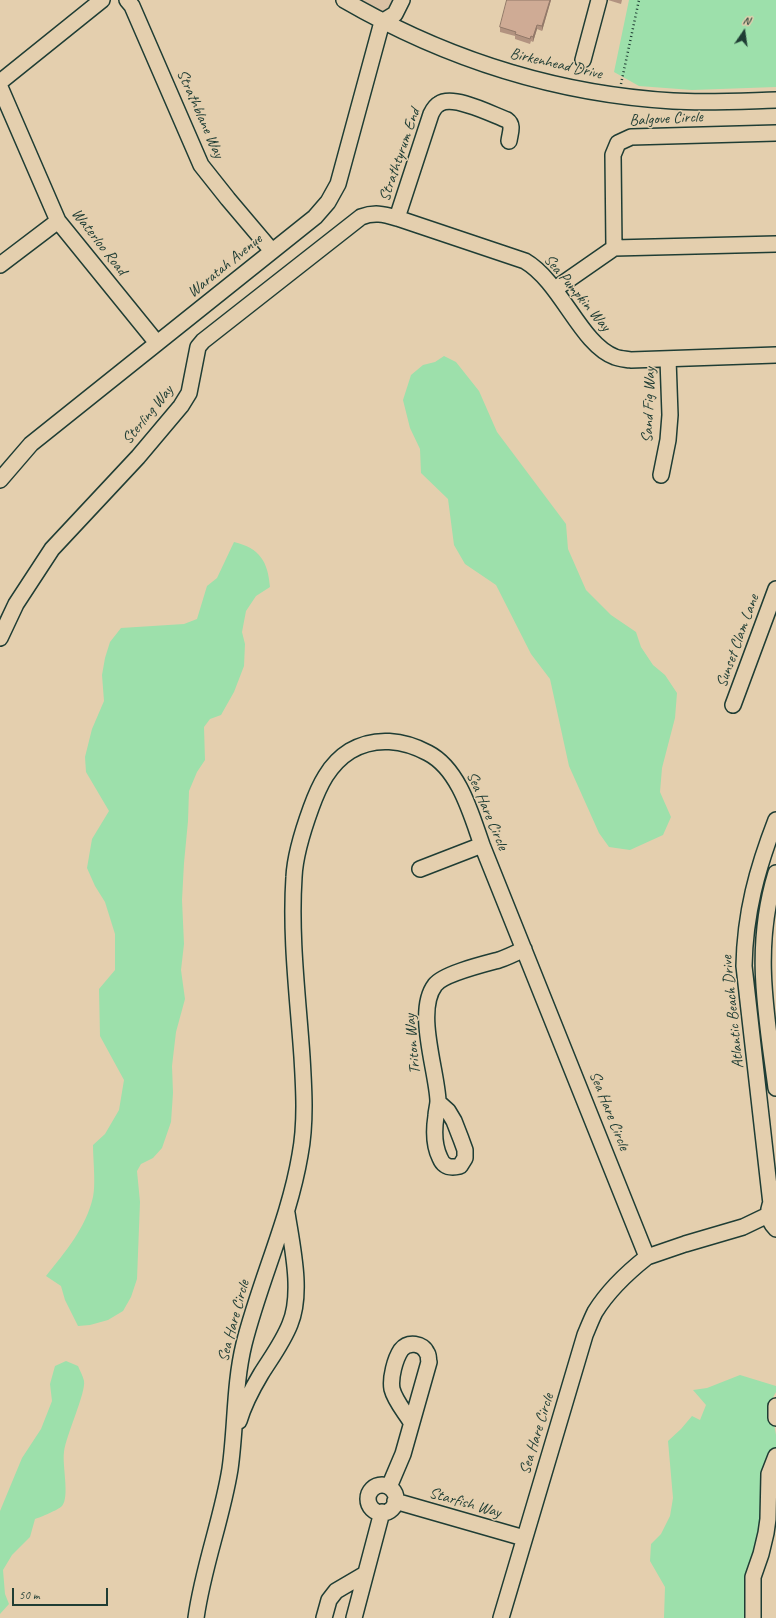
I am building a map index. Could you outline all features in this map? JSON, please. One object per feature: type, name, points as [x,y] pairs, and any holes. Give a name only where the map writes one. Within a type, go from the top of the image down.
[{"type":"street","points":[[0,82],[102,0]]},
{"type":"street","name":"Strathblane Way","points":[[127,0],[135,13],[201,165],[272,251]]},
{"type":"street","name":"Birkenhead Drive","points":[[344,0],[382,22],[461,57],[489,67],[556,85],[619,96],[675,101],[776,100]]},
{"type":"street","points":[[382,22],[395,14],[402,0]]},
{"type":"street","points":[[582,60],[599,0]]},
{"type":"street","name":"Waratah Avenue","points":[[0,480],[31,444],[315,217],[328,202],[338,184],[382,22]]},
{"type":"street","name":"Waterloo Road","points":[[0,87],[58,221],[157,343]]},
{"type":"street","name":"Strathtyrum End","points":[[397,218],[431,114],[439,104],[448,101],[457,101],[507,120],[510,122],[511,126],[509,141]]},
{"type":"street","name":"Balgove Circle","points":[[614,248],[613,155],[618,143],[631,137],[776,133]]},
{"type":"street","name":"Sterling Way","points":[[0,638],[16,604],[52,549],[138,457],[181,406],[189,393],[198,347],[203,341],[361,217],[373,213],[380,213]]},
{"type":"street","name":"Sea Pumpkin Way","points":[[380,213],[525,261],[541,273],[555,289],[592,341],[615,357],[631,360],[776,355]]},
{"type":"street","points":[[0,265],[58,221]]},
{"type":"street","points":[[555,289],[614,248],[776,244]]},
{"type":"street","name":"Sand Fig Way","points":[[661,475],[668,440],[670,415],[668,359]]},
{"type":"street","name":"Sunset Clam Lane","points":[[733,705],[776,589]]},
{"type":"street","name":"Sea Hare Circle","points":[[196,1618],[201,1588],[226,1488],[233,1442],[237,1383],[245,1341],[272,1252],[294,1188],[304,1132],[293,930],[294,876],[303,831],[321,781],[344,755],[358,747],[378,742],[399,742],[415,746],[438,758],[454,777],[470,812],[648,1257]]},
{"type":"street","name":"Atlantic Beach Drive","points":[[773,1214],[744,966],[744,942],[751,898],[769,857],[776,820]]},
{"type":"street","points":[[420,869],[482,845]]},
{"type":"street","name":"Atlantic Beach Drive","points":[[776,872],[769,894],[762,948],[766,1014],[776,1088]]},
{"type":"street","name":"Triton Way","points":[[438,1102],[427,1028],[428,1001],[430,992],[436,983],[444,978],[524,950]]},
{"type":"street","points":[[750,1016],[766,1014]]},
{"type":"street","name":"Sea Hare Circle","points":[[233,1442],[242,1410],[251,1391],[281,1343],[290,1324],[295,1307],[296,1290],[287,1212]]},
{"type":"street","name":"Sea Hare Circle","points":[[501,1618],[585,1336],[596,1312],[611,1291],[630,1271],[648,1257],[685,1244],[743,1227],[773,1214]]},
{"type":"street","points":[[776,1406],[776,1418]]},
{"type":"street","points":[[354,1618],[382,1512],[391,1509],[392,1494],[411,1422]]},
{"type":"street","points":[[753,1618],[753,1577],[761,1554],[767,1526],[769,1474],[776,1456]]},
{"type":"street","name":"Starfish Way","points":[[382,1512],[377,1512],[372,1508],[368,1503],[368,1498],[369,1492],[373,1488],[384,1485],[392,1494],[524,1538]]},
{"type":"street","points":[[324,1618],[329,1600],[336,1591],[365,1574]]},
{"type":"path","points":[[619,96],[639,0]]},
{"type":"shaded area","points":[[344,0],[394,0],[382,22]]},
{"type":"green space","points":[[629,0],[776,0],[776,87],[692,90],[639,86],[614,72]]},
{"type":"green space","points":[[444,356],[456,362],[479,391],[497,432],[566,524],[568,549],[586,590],[611,615],[636,632],[641,647],[653,665],[665,675],[677,693],[675,718],[662,768],[660,792],[671,817],[663,835],[630,850],[609,847],[599,833],[569,766],[550,679],[531,654],[496,585],[465,564],[454,545],[448,499],[421,473],[420,449],[410,428],[403,400],[411,375],[423,365],[435,362]]},
{"type":"green space","points":[[234,542],[250,548],[261,557],[265,563],[270,587],[256,596],[246,611],[242,632],[245,644],[244,666],[234,692],[221,715],[210,719],[204,727],[205,760],[197,772],[189,791],[182,900],[184,944],[181,970],[185,999],[176,1032],[172,1066],[173,1093],[171,1122],[162,1148],[153,1158],[141,1164],[137,1171],[140,1202],[137,1279],[131,1297],[123,1311],[108,1320],[90,1325],[78,1326],[65,1300],[61,1286],[46,1276],[74,1239],[90,1208],[94,1186],[93,1145],[105,1134],[119,1110],[124,1080],[100,1036],[99,989],[115,970],[115,934],[105,902],[95,886],[87,868],[92,839],[109,811],[86,772],[85,757],[92,729],[104,701],[102,675],[110,642],[121,628],[184,624],[197,619],[207,586],[217,578]]},
{"type":"green space","points":[[66,1361],[78,1366],[84,1381],[84,1387],[64,1452],[66,1488],[64,1502],[62,1506],[57,1509],[35,1519],[30,1537],[12,1555],[3,1570],[5,1594],[9,1604],[0,1614],[0,1511],[22,1458],[41,1429],[52,1401],[50,1384],[55,1366]]},
{"type":"green space","points":[[740,1375],[776,1386],[776,1392],[770,1403],[776,1435],[776,1465],[766,1520],[748,1569],[750,1600],[749,1618],[664,1618],[665,1587],[650,1561],[651,1544],[661,1534],[670,1516],[673,1498],[668,1441],[692,1416],[700,1420],[706,1405],[693,1390],[707,1388]]},
{"type":"building","points":[[507,0],[550,0],[542,26],[537,25],[533,37],[531,36],[530,39],[515,34],[516,32],[500,27]]}]
